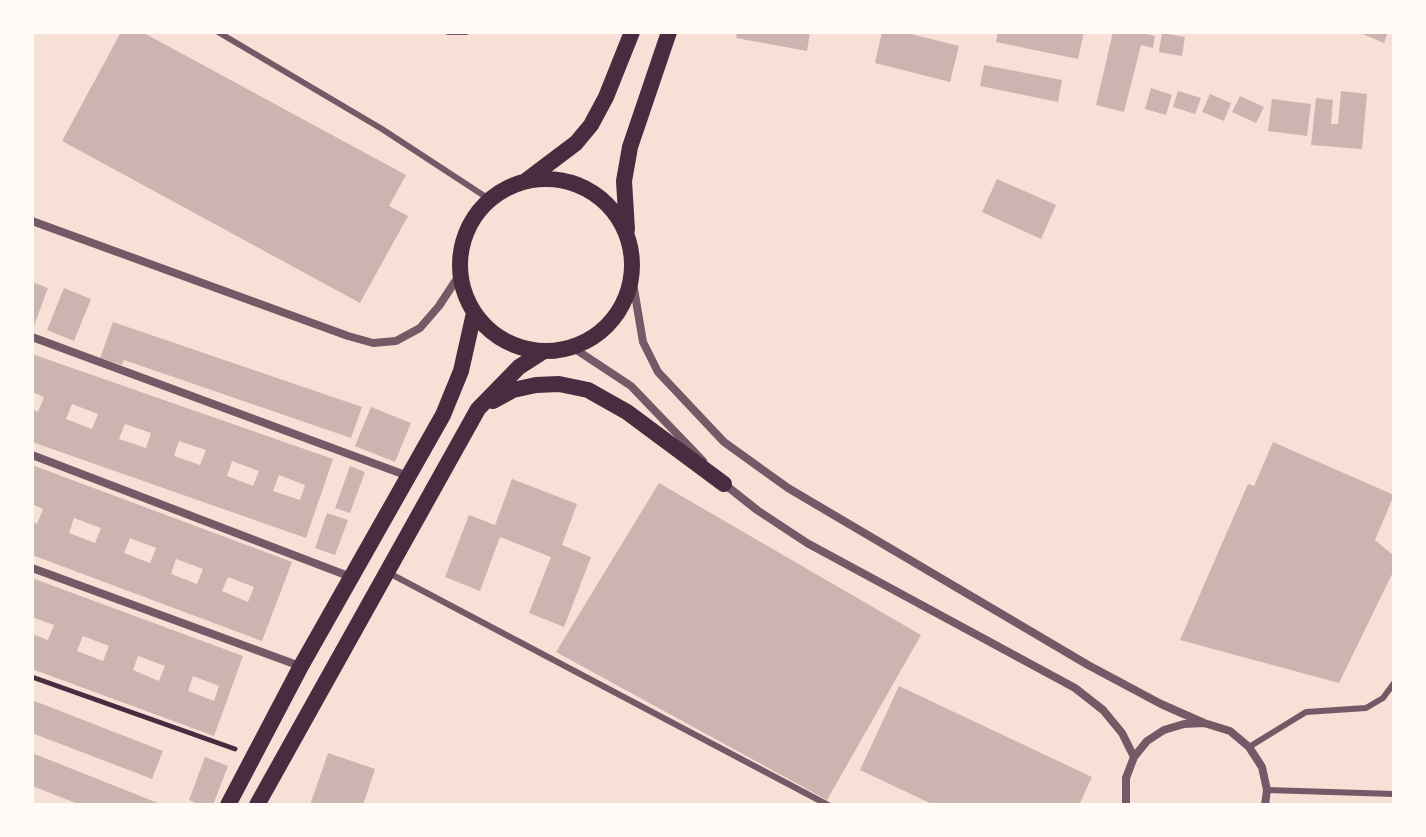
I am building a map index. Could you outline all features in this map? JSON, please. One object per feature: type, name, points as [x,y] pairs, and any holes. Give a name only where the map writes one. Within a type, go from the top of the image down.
[{"type":"main road","points":[[526,181],[576,143],[591,125],[606,97],[632,32]]},
{"type":"main road","points":[[627,236],[618,217],[604,201],[587,189],[547,179],[526,181],[489,199],[465,233],[460,253],[464,294],[474,313],[504,340],[524,348],[544,351],[572,347],[590,339],[618,313],[632,277],[624,181],[630,147],[669,32]]},
{"type":"main road","points":[[228,805],[301,666],[452,395],[474,313]]},
{"type":"main road","points":[[257,805],[478,409],[519,367],[544,351]]},
{"type":"main road","points":[[478,409],[513,390],[536,385],[559,384],[588,390],[627,412],[724,484]]},
{"type":"street","points":[[32,221],[373,343],[396,341],[420,328],[460,274]]},
{"type":"street","points":[[632,277],[643,342],[658,372],[724,442],[788,488],[1088,665],[1161,704],[1230,731],[1249,747],[1262,767],[1267,790],[1265,805]]},
{"type":"street","points":[[32,337],[409,476]]},
{"type":"street","points":[[572,347],[631,386],[724,484],[757,510],[807,543],[1075,688],[1103,710],[1122,733],[1134,757]]},
{"type":"street","points":[[32,455],[352,577]]},
{"type":"street","points":[[32,568],[301,666]]},
{"type":"street","points":[[1126,805],[1126,778],[1134,757],[1147,741],[1164,730],[1184,724],[1204,723]]},
{"type":"lane","points":[[218,32],[382,129],[489,199]]},
{"type":"lane","points":[[448,32],[466,32]]},
{"type":"lane","points":[[386,572],[828,805]]},
{"type":"lane","points":[[1249,747],[1306,712],[1366,708],[1383,698],[1394,683]]},
{"type":"lane","points":[[1267,790],[1394,794]]},
{"type":"path","points":[[32,677],[254,756]]},
{"type":"building","points":[[121,32],[142,32],[406,175],[389,206],[408,216],[360,303],[62,141]]},
{"type":"building","points":[[737,32],[810,32],[807,51],[736,38]]},
{"type":"building","points":[[882,32],[903,32],[959,46],[950,82],[875,63]]},
{"type":"building","points":[[998,32],[1084,32],[1078,59],[996,42]]},
{"type":"building","points":[[1113,32],[1140,32],[1155,36],[1153,48],[1141,45],[1124,112],[1096,105]]},
{"type":"building","points":[[1358,32],[1388,32],[1384,43]]},
{"type":"building","points":[[1162,33],[1185,37],[1182,56],[1159,52]]},
{"type":"building","points":[[984,65],[1062,80],[1058,102],[980,86]]},
{"type":"building","points":[[1151,88],[1172,95],[1166,115],[1145,109]]},
{"type":"building","points":[[1178,91],[1201,98],[1195,114],[1173,107]]},
{"type":"building","points":[[1341,91],[1367,94],[1362,149],[1311,145],[1316,98],[1333,100],[1331,124],[1338,124]]},
{"type":"building","points":[[1210,94],[1231,103],[1224,121],[1202,112]]},
{"type":"building","points":[[1240,96],[1264,107],[1256,123],[1232,112]]},
{"type":"building","points":[[1272,99],[1311,104],[1307,136],[1268,131]]},
{"type":"building","points":[[997,179],[1056,205],[1041,239],[982,212]]},
{"type":"building","points":[[32,282],[48,288],[32,331]]},
{"type":"building","points":[[64,288],[91,299],[74,341],[47,330]]},
{"type":"building","points":[[113,322],[362,407],[351,438],[124,360],[122,365],[100,358]]},
{"type":"building","points":[[32,354],[333,459],[306,538],[32,442],[32,409],[38,412],[44,397],[32,392]],"holes":[[[72,404],[98,414],[92,429],[66,419]],[[125,424],[151,433],[146,448],[119,439]],[[179,441],[206,450],[200,465],[174,456]],[[232,461],[259,471],[253,486],[227,476]],[[279,475],[305,485],[300,500],[273,491]]]},
{"type":"building","points":[[371,407],[411,423],[395,462],[355,446]]},
{"type":"building","points":[[1273,442],[1394,495],[1375,540],[1394,556],[1394,570],[1339,683],[1180,640],[1248,484],[1254,486]]},
{"type":"building","points":[[32,465],[292,562],[262,641],[32,555],[32,521],[37,524],[43,509],[32,504]],"holes":[[[74,518],[101,528],[95,543],[69,533]],[[130,538],[156,548],[150,563],[124,553]],[[176,559],[203,569],[197,584],[171,574]],[[228,577],[254,587],[248,602],[222,591]]]},
{"type":"building","points":[[350,466],[365,472],[350,513],[335,508]]},
{"type":"building","points":[[512,479],[577,504],[562,545],[591,557],[564,627],[529,613],[551,557],[500,537],[480,591],[445,577],[469,515],[495,525]]},
{"type":"building","points":[[659,483],[921,635],[827,800],[556,652]]},
{"type":"building","points":[[327,513],[348,520],[335,555],[315,548]]},
{"type":"building","points":[[32,578],[243,656],[214,736],[32,669],[32,634],[48,640],[54,625],[32,617]],"holes":[[[83,636],[109,646],[103,661],[77,651]],[[138,656],[165,666],[159,681],[133,670]],[[193,676],[219,686],[214,701],[188,691]]]},
{"type":"building","points":[[899,686],[1092,777],[1079,805],[934,805],[860,770]]},
{"type":"building","points":[[32,700],[163,751],[152,779],[32,733]]},
{"type":"building","points":[[32,753],[163,805],[81,805],[32,786]]},
{"type":"building","points":[[328,753],[375,769],[363,805],[310,805]]},
{"type":"building","points":[[205,757],[228,766],[213,805],[200,805],[189,800]]}]
